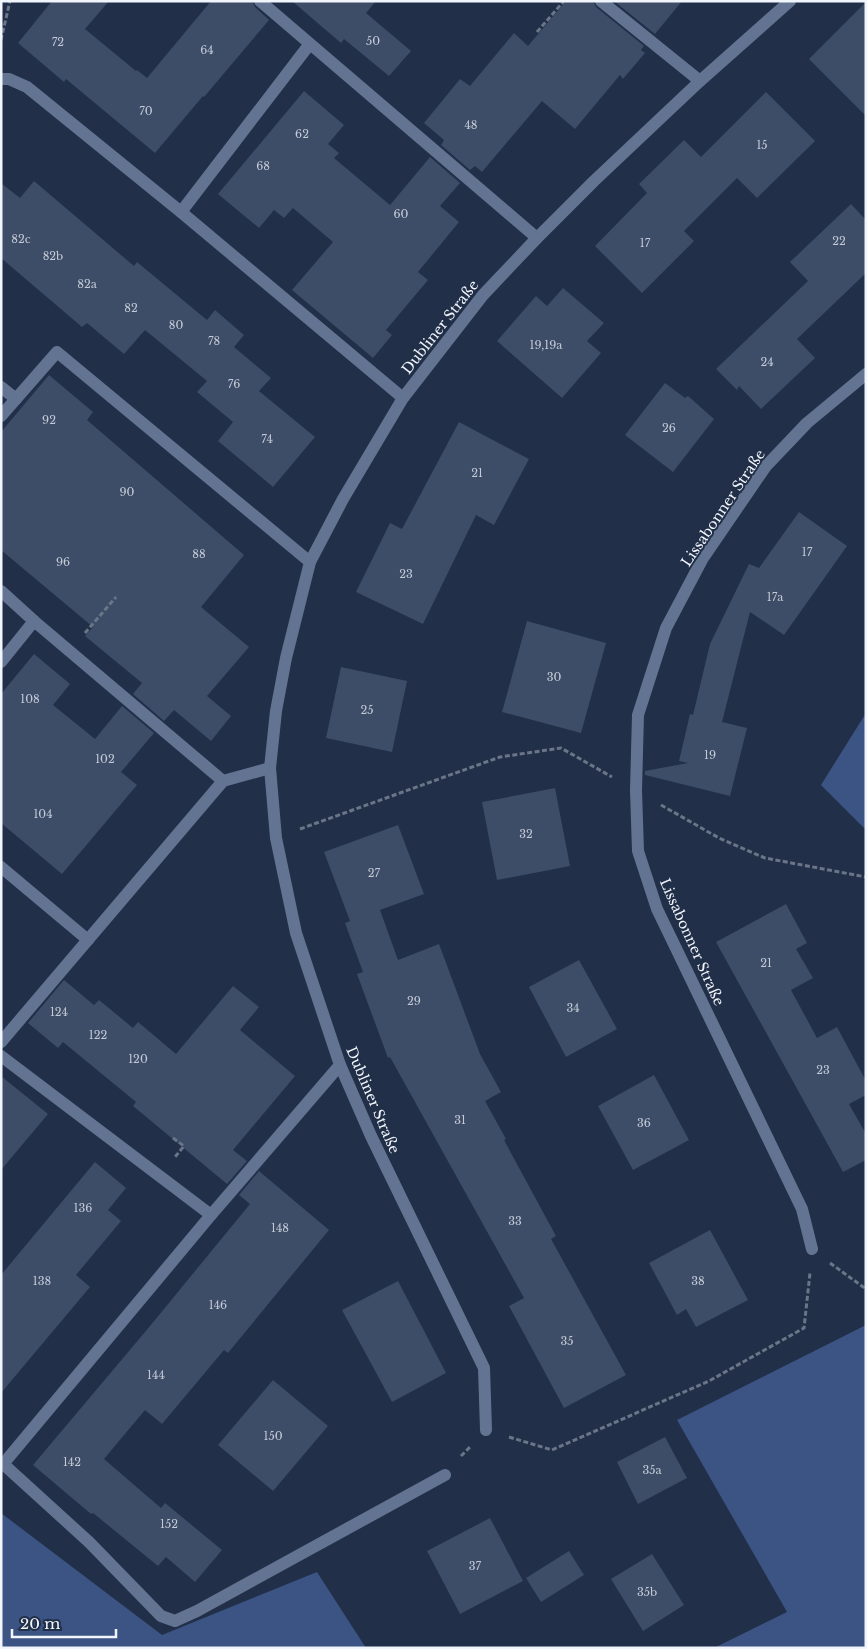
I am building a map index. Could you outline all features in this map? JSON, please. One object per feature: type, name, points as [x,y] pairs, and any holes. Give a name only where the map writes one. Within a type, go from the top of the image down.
[{"type":"street","points":[[260,1],[537,238]]},
{"type":"street","points":[[601,1],[700,81]]},
{"type":"street","name":"Dubliner Straße","points":[[486,1430],[484,1368],[371,1136],[340,1065],[296,933],[276,838],[270,768],[276,711],[286,658],[310,562],[343,499],[402,398],[483,295],[537,238],[700,81],[790,1]]},
{"type":"street","points":[[180,212],[309,44]]},
{"type":"street","points":[[1,79],[27,87],[402,398]]},
{"type":"street","points":[[1,416],[57,352],[310,562]]},
{"type":"street","name":"Lissabonner Straße","points":[[812,1249],[802,1208],[657,909],[638,851],[636,790],[638,715],[666,628],[704,558],[766,466],[806,423],[866,374]]},
{"type":"street","points":[[1,387],[16,399]]},
{"type":"street","points":[[1,591],[223,781]]},
{"type":"street","points":[[1,662],[34,621]]},
{"type":"street","points":[[1,1042],[223,781],[270,768]]},
{"type":"street","points":[[1,867],[88,940]]},
{"type":"street","points":[[1,1056],[211,1215]]},
{"type":"street","points":[[340,1065],[211,1215],[3,1463],[89,1542],[161,1616],[176,1621],[445,1475]]},
{"type":"path","points":[[1,40],[10,1]]},
{"type":"path","points":[[537,32],[564,1]]},
{"type":"path","points":[[70,651],[116,597]]},
{"type":"path","points":[[276,838],[500,757],[561,748],[719,838],[764,858],[866,877]]},
{"type":"path","points":[[812,1249],[866,1289]]},
{"type":"path","points":[[552,1450],[709,1381],[804,1328],[812,1249]]},
{"type":"shaded area","points":[[866,713],[866,830],[821,785]]},
{"type":"shaded area","points":[[866,1325],[866,1648],[714,1648],[787,1612],[677,1420]]},
{"type":"shaded area","points":[[1,1513],[162,1635],[317,1572],[366,1648],[1,1648]]},
{"type":"building","points":[[52,1],[109,1],[85,29],[147,78],[211,1],[252,1],[255,7],[269,20],[155,153],[66,79],[64,82],[18,43]]},
{"type":"building","points":[[292,1],[376,1],[366,13],[411,51],[389,76],[344,39],[341,43]]},
{"type":"building","points":[[566,1],[593,1],[596,7],[644,46],[641,50],[645,53],[623,79],[620,75],[575,129],[542,101],[482,172],[475,166],[470,170],[441,145],[444,140],[424,123],[460,79],[470,86],[514,33],[528,46]]},
{"type":"building","points":[[614,1],[682,1],[655,34]]},
{"type":"building","points":[[866,2],[866,116],[809,59]]},
{"type":"building","points":[[304,91],[344,125],[328,144],[339,153],[334,158],[390,205],[430,157],[460,183],[440,206],[459,222],[418,272],[428,280],[386,330],[392,335],[373,358],[292,290],[333,242],[293,208],[284,218],[274,210],[259,228],[218,194]]},
{"type":"building","points":[[766,92],[815,141],[757,198],[737,178],[684,231],[694,241],[642,293],[595,246],[647,193],[639,184],[684,140],[701,157]]},
{"type":"building","points":[[34,181],[134,266],[137,262],[207,320],[215,310],[244,335],[234,347],[271,378],[259,391],[315,437],[273,487],[218,441],[233,422],[197,392],[207,381],[145,330],[124,354],[87,323],[82,327],[1,258],[1,183],[20,198]]},
{"type":"building","points":[[851,204],[866,220],[866,273],[797,339],[815,358],[761,409],[739,386],[737,390],[716,369],[808,281],[790,262]]},
{"type":"building","points":[[563,288],[604,323],[587,341],[601,353],[562,398],[497,341],[536,296],[547,306]]},
{"type":"building","points":[[49,375],[93,412],[87,420],[244,555],[201,607],[249,647],[207,696],[231,716],[211,741],[174,710],[164,721],[133,694],[142,683],[85,636],[93,627],[1,550],[1,432]]},
{"type":"building","points":[[665,383],[685,398],[688,396],[714,419],[673,472],[625,435]]},
{"type":"building","points":[[459,422],[529,459],[494,525],[476,515],[423,624],[356,592],[390,523],[402,529]]},
{"type":"building","points":[[799,512],[847,546],[784,635],[750,612],[722,722],[747,728],[730,796],[645,775],[645,771],[688,763],[679,761],[690,714],[693,715],[710,644],[749,564],[759,568]]},
{"type":"building","points":[[527,621],[606,643],[581,733],[502,712]]},
{"type":"building","points":[[34,654],[70,684],[53,705],[95,739],[122,706],[154,733],[121,772],[137,785],[62,874],[1,823],[1,694]]},
{"type":"building","points":[[341,667],[407,681],[392,752],[326,738]]},
{"type":"building","points":[[555,788],[570,866],[497,880],[482,802]]},
{"type":"building","points":[[398,825],[424,894],[380,910],[398,960],[439,944],[480,1054],[501,1092],[485,1101],[556,1236],[551,1239],[626,1375],[564,1408],[509,1306],[524,1298],[390,1057],[388,1058],[357,974],[363,972],[345,923],[350,921],[324,852]]},
{"type":"building","points":[[786,904],[807,943],[796,949],[813,978],[791,990],[817,1038],[837,1027],[866,1081],[866,1095],[849,1104],[866,1134],[866,1160],[843,1172],[716,942]]},
{"type":"building","points":[[579,960],[617,1029],[566,1057],[529,987]]},
{"type":"building","points":[[64,980],[94,1005],[99,1000],[133,1028],[138,1022],[176,1054],[233,986],[259,1007],[240,1030],[295,1076],[233,1150],[247,1161],[227,1184],[133,1106],[136,1102],[63,1042],[58,1048],[28,1023]]},
{"type":"building","points":[[654,1075],[689,1140],[633,1170],[598,1106]]},
{"type":"building","points":[[1,1076],[48,1114],[1,1170]]},
{"type":"building","points":[[95,1162],[126,1188],[108,1210],[121,1221],[76,1275],[90,1287],[1,1393],[1,1275]]},
{"type":"building","points":[[259,1171],[329,1230],[228,1353],[224,1350],[162,1424],[145,1410],[104,1459],[161,1508],[165,1503],[222,1550],[195,1582],[166,1557],[158,1566],[93,1513],[91,1514],[33,1465],[250,1204],[239,1195]]},
{"type":"building","points":[[710,1230],[748,1300],[696,1327],[686,1309],[677,1315],[649,1263]]},
{"type":"building","points":[[398,1281],[446,1373],[392,1402],[342,1310]]},
{"type":"building","points":[[273,1380],[328,1426],[273,1491],[218,1445]]},
{"type":"building","points":[[665,1437],[687,1478],[638,1504],[617,1462]]},
{"type":"building","points":[[490,1518],[523,1581],[460,1614],[427,1551]]},
{"type":"building","points":[[569,1551],[584,1575],[541,1602],[526,1578]]},
{"type":"building","points":[[652,1554],[684,1605],[643,1631],[611,1579]]}]
